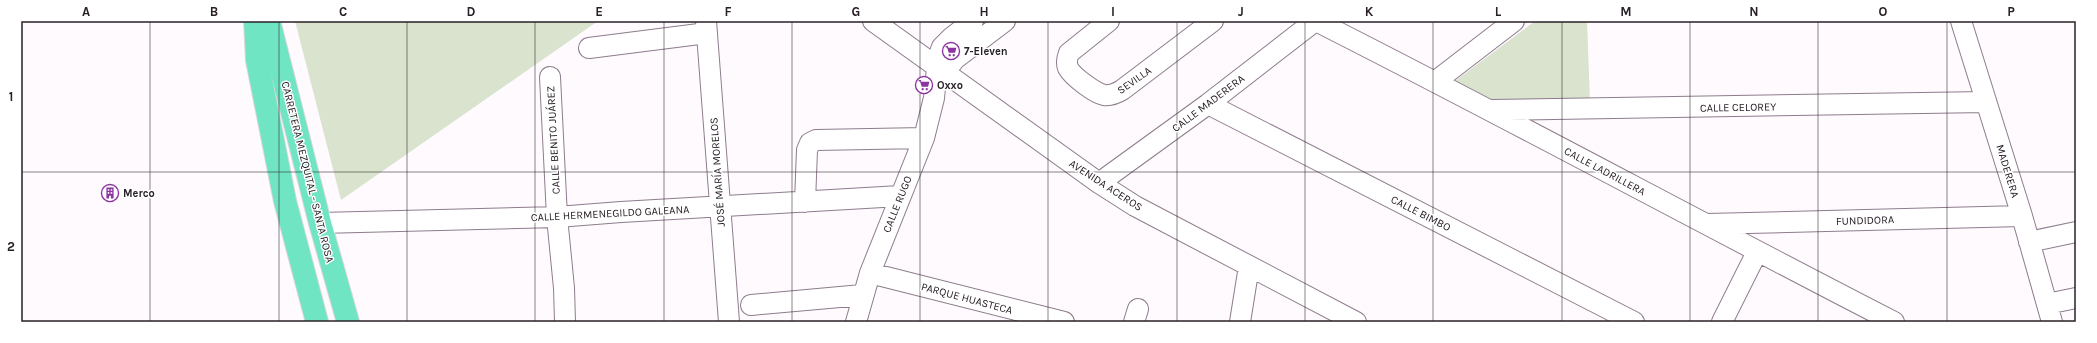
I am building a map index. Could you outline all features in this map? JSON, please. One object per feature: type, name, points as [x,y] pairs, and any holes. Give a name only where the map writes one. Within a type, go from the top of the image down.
[{"type":"main road","points":[[255,21],[257,60],[286,201],[317,322]]},
{"type":"main road","name":"CARRETERA MEZQUITAL - SANTA ROSA","points":[[269,21],[320,223],[348,322]]},
{"type":"street","name":"AVENIDA ACEROS","points":[[873,21],[939,75],[1135,206],[1356,322]]},
{"type":"street","name":"CALLE RUGO","points":[[856,322],[862,295],[870,273],[924,138],[939,75],[942,47],[950,38],[973,21]]},
{"type":"street","points":[[939,75],[955,59],[1005,21]]},
{"type":"street","name":"SEVILLA","points":[[1109,21],[1069,53],[1066,59],[1068,68],[1072,74],[1095,91],[1105,95],[1112,95],[1122,90],[1213,21]]},
{"type":"street","name":"CALLE LADRILLERA","points":[[1316,21],[1436,81],[1707,224],[1757,252],[1894,322]]},
{"type":"street","name":"CALLE MADERERA","points":[[1099,183],[1208,104],[1316,21]]},
{"type":"street","points":[[1436,81],[1514,21]]},
{"type":"street","name":"MADERERA","points":[[1961,21],[2022,216],[2050,313]]},
{"type":"street","points":[[589,48],[707,27]]},
{"type":"street","name":"JOSÉ MARÍA MORELOS","points":[[707,27],[729,322]]},
{"type":"street","name":"CALLE BENITO JUÁREZ","points":[[550,77],[557,217],[564,288],[565,322]]},
{"type":"street","name":"CALLE CELOREY","points":[[1489,110],[1986,102]]},
{"type":"street","name":"CALLE BIMBO","points":[[1208,104],[1634,322]]},
{"type":"street","points":[[805,202],[807,150],[810,143],[816,140],[924,138]]},
{"type":"street","name":"CALLE HERMENEGILDO GALEANA","points":[[320,223],[557,217],[900,196]]},
{"type":"street","name":"FUNDIDORA","points":[[1707,224],[2022,216]]},
{"type":"street","points":[[2029,242],[2076,232]]},
{"type":"street","points":[[1722,322],[1757,252]]},
{"type":"street","points":[[1240,322],[1249,266]]},
{"type":"street","name":"PARQUE HUASTECA","points":[[870,273],[1039,319],[1064,322]]},
{"type":"street","points":[[751,305],[862,295]]},
{"type":"street","points":[[2050,313],[2076,298]]},
{"type":"green space","points":[[295,21],[598,21],[341,200]]},
{"type":"green space","points":[[1535,21],[1587,21],[1590,102],[1496,105],[1455,81]]},
{"type":"place","name":"7-Eleven","points":[[951,51]]},
{"type":"place","name":"Oxxo","points":[[924,85]]},
{"type":"place","name":"Merco","points":[[110,193]]}]
